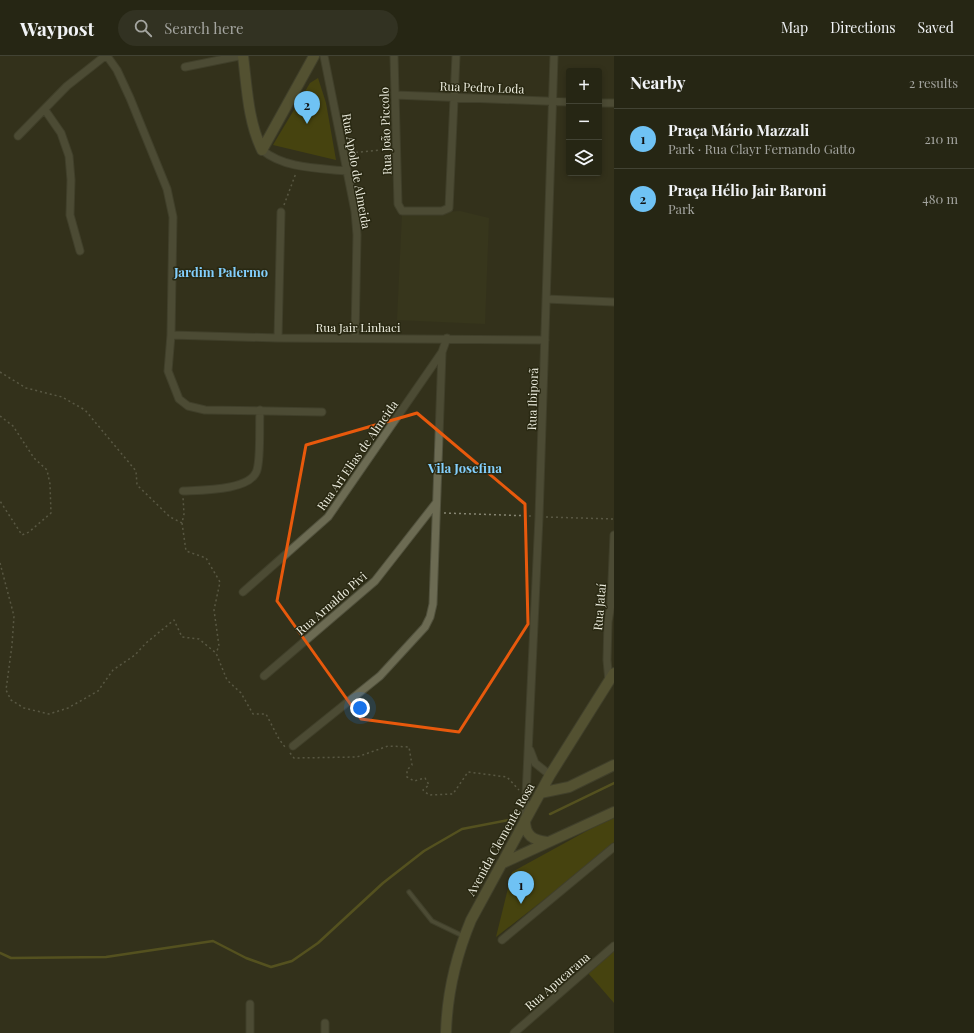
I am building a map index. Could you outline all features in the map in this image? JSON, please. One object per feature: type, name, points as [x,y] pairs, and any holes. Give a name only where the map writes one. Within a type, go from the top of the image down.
[{"type":"main road","points":[[243,56],[251,117],[255,136],[262,150]]},
{"type":"main road","points":[[262,150],[314,56]]},
{"type":"main road","name":"Avenida Clemente Rosa","points":[[446,1033],[449,995],[464,936],[471,920],[550,775],[612,677]]},
{"type":"main road","points":[[540,793],[569,787],[614,765]]},
{"type":"main road","points":[[503,863],[614,812]]},
{"type":"main road","points":[[525,819],[526,832],[530,837],[547,842]]},
{"type":"street","points":[[18,136],[67,86],[106,56],[117,70],[130,98],[171,202],[173,217],[171,335],[168,371],[179,400],[188,406],[205,410],[322,412]]},
{"type":"street","points":[[185,67],[239,56]]},
{"type":"street","name":"Rua Apolo de Almeida","points":[[324,56],[355,212],[357,235],[355,338]]},
{"type":"street","name":"Rua João Piccolo","points":[[394,56],[398,204],[402,211],[447,211],[450,204],[454,97]]},
{"type":"street","points":[[454,97],[456,56]]},
{"type":"street","name":"Rua Ibiporã","points":[[525,819],[539,517],[554,56]]},
{"type":"street","name":"Rua Pedro Loda","points":[[395,95],[566,102]]},
{"type":"street","points":[[602,103],[614,103]]},
{"type":"street","points":[[45,110],[61,133],[67,150],[70,180],[70,215],[80,251]]},
{"type":"street","points":[[262,150],[270,157],[280,162],[347,171]]},
{"type":"street","points":[[278,338],[281,212]]},
{"type":"street","points":[[546,299],[614,302]]},
{"type":"street","name":"Rua Jair Linhaci","points":[[171,335],[278,338],[447,338],[545,340]]},
{"type":"street","points":[[293,746],[380,676],[425,627],[430,617],[433,604],[442,352],[447,338]]},
{"type":"street","name":"Rua Ari Elias de Almeida","points":[[243,592],[328,517],[442,352]]},
{"type":"street","points":[[183,491],[220,489],[249,480],[257,470],[260,410]]},
{"type":"street","name":"Rua Arnaldo Pivi","points":[[264,676],[375,581],[436,503]]},
{"type":"street","name":"Rua Jataí","points":[[612,677],[606,660],[608,622],[612,604],[614,535]]},
{"type":"street","points":[[612,604],[614,619]]},
{"type":"street","name":"Rua Ibiporã","points":[[528,742],[535,764],[550,775]]},
{"type":"street","points":[[502,940],[614,847]]},
{"type":"street","name":"Rua Apucarana","points":[[514,1033],[614,946]]},
{"type":"street","points":[[250,1004],[250,1033]]},
{"type":"street","points":[[325,1023],[325,1033]]},
{"type":"lane","points":[[409,892],[432,921],[464,936]]},
{"type":"path","points":[[344,154],[397,148]]},
{"type":"path","points":[[281,212],[298,165]]},
{"type":"path","points":[[0,372],[26,388],[62,396],[85,410],[136,471],[137,485],[170,518],[182,524]]},
{"type":"path","points":[[0,416],[12,426],[34,458],[47,470],[50,484],[51,513],[29,532],[22,535],[0,501]]},
{"type":"path","points":[[183,491],[184,514],[182,524],[186,551],[206,558],[220,582],[214,610],[219,646],[216,653]]},
{"type":"path","points":[[436,512],[614,519]]},
{"type":"path","points":[[0,563],[14,616],[6,690],[11,700],[24,708],[49,714],[68,708],[98,691],[113,670],[135,655],[146,643],[174,620],[182,637],[199,639],[216,653],[227,680],[241,694],[252,714],[266,714],[279,739],[294,758],[357,757],[388,746],[409,747],[412,765],[407,770],[407,777],[414,781],[425,778],[430,785],[423,790],[429,795],[453,794],[468,772],[507,777],[526,797]]},
{"type":"highlighted area","points":[[417,413],[525,504],[528,624],[459,732],[361,719],[277,601],[306,445]]},
{"type":"shaded area","points":[[318,78],[326,103],[336,160],[273,145],[310,83]]},
{"type":"shaded area","points":[[460,211],[489,218],[485,324],[397,320],[402,214]]},
{"type":"shaded area","points":[[614,816],[614,842],[601,855],[496,937],[512,872]]},
{"type":"shaded area","points":[[614,951],[614,1003],[588,973]]},
{"type":"waterway","points":[[550,814],[614,783]]},
{"type":"waterway","points":[[0,953],[11,958],[106,957],[213,941],[246,958],[271,967],[292,961],[318,943],[383,883],[424,851],[462,829],[514,819]]},
{"type":"place","name":"Praça Hélio Jair Baroni","points":[[307,124]]},
{"type":"place","name":"Praça Mário Mazzali","points":[[521,904]]},
{"type":"district","name":"Jardim Palermo","points":[[221,271]]},
{"type":"district","name":"Vila Josefina","points":[[465,467]]}]
